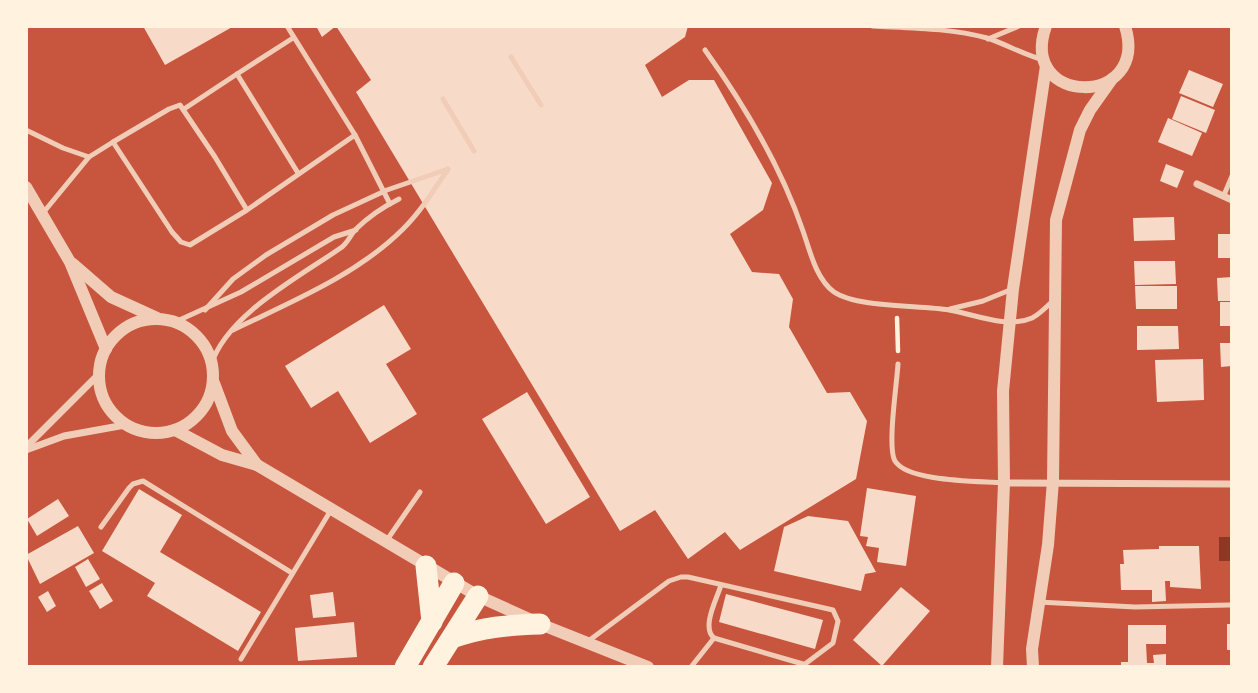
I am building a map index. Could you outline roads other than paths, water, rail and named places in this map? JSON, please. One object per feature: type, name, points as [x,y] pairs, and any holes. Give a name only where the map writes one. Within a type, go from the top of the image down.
[{"type":"highway","points":[[426,566],[432,622]]},
{"type":"highway","points":[[405,667],[454,583]]},
{"type":"highway","points":[[433,667],[478,596]]},
{"type":"highway","points":[[452,638],[477,629],[540,624]]},
{"type":"street","points":[[997,667],[1004,483],[1003,391],[1013,289],[1045,63],[1042,45],[1046,26]]},
{"type":"street","points":[[1034,667],[1032,649],[1048,545],[1053,481],[1056,220],[1080,130],[1090,110],[1126,61],[1129,30]]},
{"type":"street","points":[[1045,63],[1058,80],[1076,88],[1095,88],[1112,79]]},
{"type":"street","points":[[1197,184],[1232,200]]},
{"type":"street","points":[[26,187],[70,262],[106,349]]},
{"type":"street","points":[[70,262],[111,298],[192,332],[204,347],[232,431],[257,465]]},
{"type":"street","points":[[125,425],[108,408],[101,392],[99,374],[106,349],[120,332],[139,322],[161,320]]},
{"type":"street","points":[[26,448],[99,374]]},
{"type":"street","points":[[26,448],[64,436],[125,425],[156,433],[175,430],[190,422],[202,410],[213,379]]},
{"type":"street","points":[[175,430],[222,455],[257,465],[478,596],[648,667]]},
{"type":"street","points":[[1004,483],[1053,481],[1232,484]]},
{"type":"lane","points":[[287,26],[355,135],[390,204]]},
{"type":"lane","points":[[872,26],[971,35],[988,39],[1045,63]]},
{"type":"lane","points":[[966,26],[971,35]]},
{"type":"lane","points":[[988,39],[1019,26]]},
{"type":"lane","points":[[184,109],[293,38]]},
{"type":"lane","points":[[705,50],[775,162],[822,279],[835,292],[852,298],[897,306],[946,309],[1010,322],[1034,317],[1054,301]]},
{"type":"lane","points":[[511,57],[541,105]]},
{"type":"lane","points":[[237,74],[298,173]]},
{"type":"lane","points":[[443,99],[474,151]]},
{"type":"lane","points":[[42,214],[89,157],[177,105],[184,109],[247,210]]},
{"type":"lane","points":[[26,130],[89,157]]},
{"type":"lane","points":[[113,142],[172,232],[181,242],[190,246],[355,135]]},
{"type":"lane","points":[[205,310],[233,279],[266,255],[333,215],[387,190],[449,169],[420,211],[381,249],[325,283],[233,330]]},
{"type":"lane","points":[[1224,195],[1232,176]]},
{"type":"lane","points":[[211,365],[215,353],[233,330],[274,291],[345,244],[356,230],[399,199]]},
{"type":"lane","points":[[175,323],[242,292],[334,237],[356,230]]},
{"type":"lane","points":[[946,309],[990,299],[1013,289]]},
{"type":"lane","points":[[898,364],[892,441],[896,462],[905,471],[949,479],[1004,483]]},
{"type":"lane","points":[[101,527],[129,488],[144,481],[292,573]]},
{"type":"lane","points":[[386,543],[420,492]]},
{"type":"lane","points":[[241,659],[331,510]]},
{"type":"lane","points":[[587,642],[676,578],[688,577],[833,610],[838,621],[833,643],[802,666],[715,638],[710,635],[708,625],[721,585]]},
{"type":"lane","points":[[1038,602],[1135,607],[1230,605]]},
{"type":"lane","points":[[691,667],[715,638]]}]
